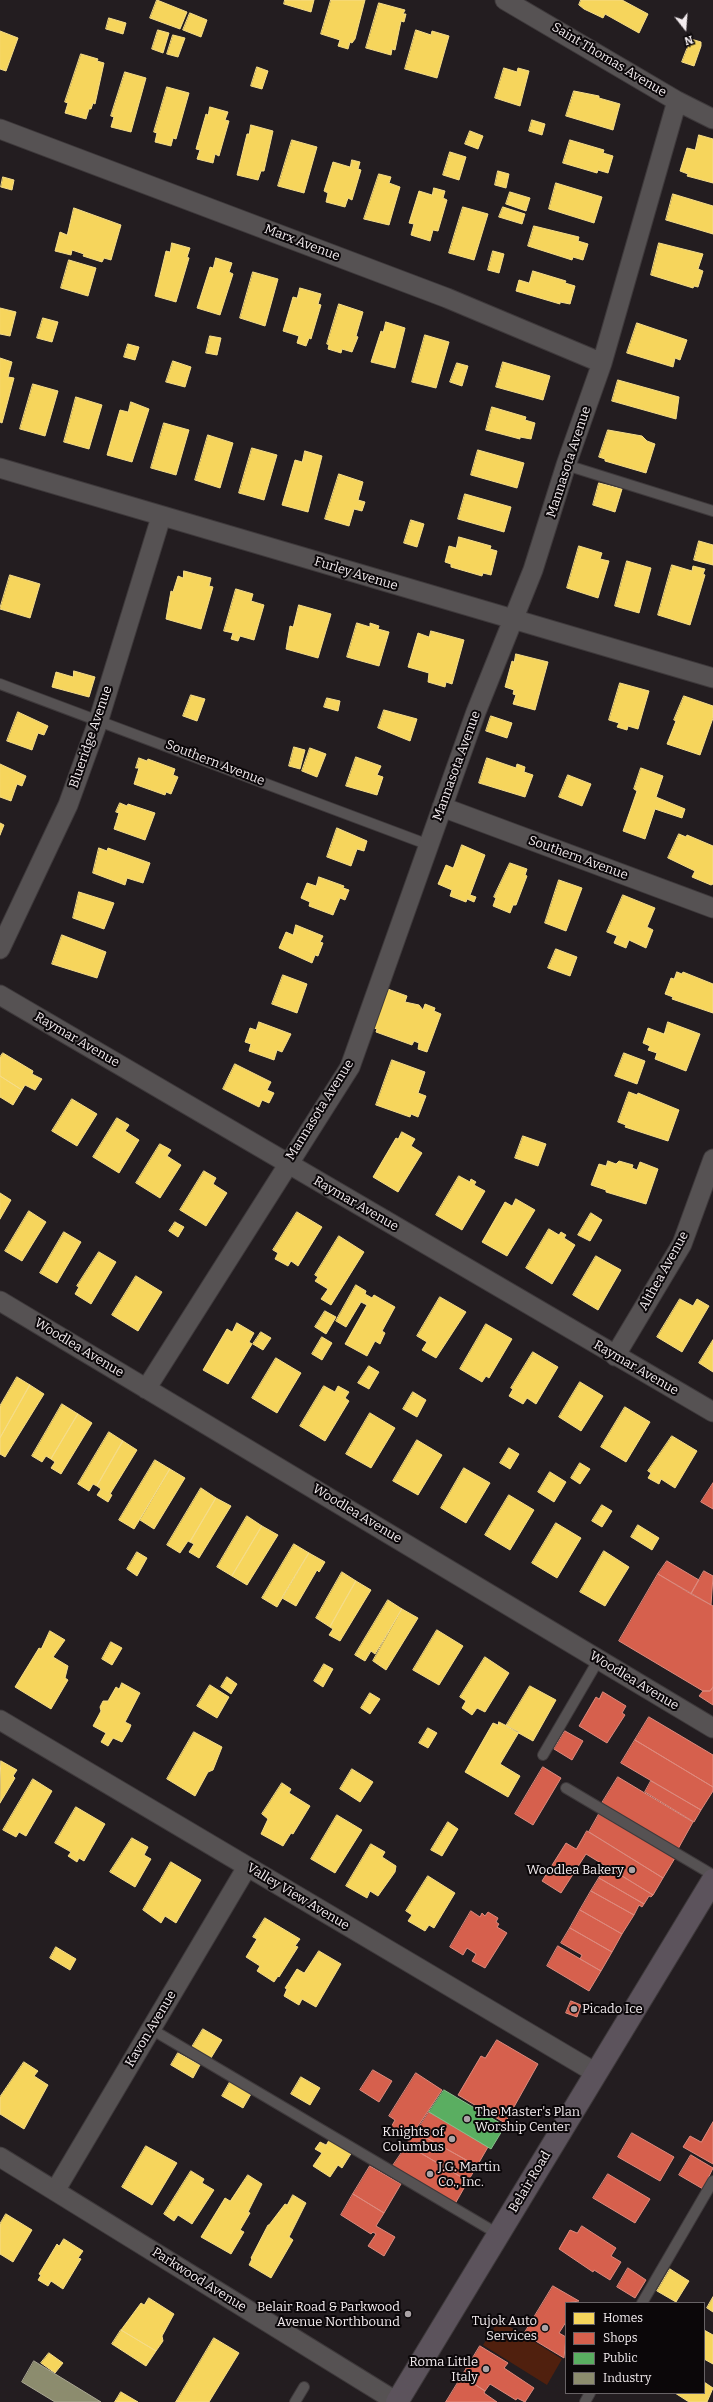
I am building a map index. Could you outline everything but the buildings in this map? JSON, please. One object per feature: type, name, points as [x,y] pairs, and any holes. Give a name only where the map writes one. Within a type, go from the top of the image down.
[{"type":"main road","name":"Belair Road","points":[[397,2402],[713,1880]]},
{"type":"street","name":"Saint Thomas Avenue","points":[[506,0],[526,5],[677,101],[713,120]]},
{"type":"street","name":"Mannasota Avenue","points":[[146,1389],[350,1066],[476,712],[533,570],[566,465],[602,363],[677,101]]},
{"type":"street","name":"Marx Avenue","points":[[0,129],[447,298],[602,363]]},
{"type":"street","name":"Furley Avenue","points":[[0,468],[161,517],[713,678]]},
{"type":"street","name":"Blueridge Avenue","points":[[0,948],[68,805],[99,719],[161,517]]},
{"type":"street","name":"Southern Avenue","points":[[442,807],[713,908]]},
{"type":"street","name":"Raymar Avenue","points":[[0,995],[713,1412]]},
{"type":"street","name":"Althea Avenue","points":[[615,1356],[682,1244],[713,1159]]},
{"type":"street","name":"Woodlea Avenue","points":[[0,1301],[713,1728]]},
{"type":"street","name":"Valley View Avenue","points":[[0,1720],[596,2073]]},
{"type":"street","name":"Kavon Avenue","points":[[55,2191],[247,1867]]},
{"type":"street","name":"Parkwood Avenue","points":[[0,2157],[397,2402]]},
{"type":"lane","points":[[566,465],[713,512]]},
{"type":"lane","name":"Southern Avenue","points":[[0,684],[99,719],[429,845]]},
{"type":"lane","points":[[543,1755],[599,1659]]},
{"type":"lane","points":[[566,1788],[713,1875]]},
{"type":"lane","points":[[151,2029],[498,2234]]},
{"type":"lane","points":[[643,2302],[713,2181]]},
{"type":"lane","points":[[295,2402],[304,2387]]},
{"type":"shaded area","points":[[499,2320],[562,2359],[547,2385],[483,2345]]},
{"type":"place","name":"Woodlea Bakery","points":[[632,1870]]},
{"type":"place","name":"Picado Ice","points":[[574,2009]]},
{"type":"place","name":"The Master's Plan Worship Center","points":[[467,2119]]},
{"type":"place","name":"Knights of Columbus","points":[[452,2139]]},
{"type":"place","name":"J.G. Martin Co., Inc.","points":[[430,2174]]},
{"type":"place","name":"Belair Road & Parkwood Avenue Northbound","points":[[408,2314]]},
{"type":"place","name":"Tujok Auto Services","points":[[545,2328]]},
{"type":"place","name":"Roma Little Italy","points":[[486,2369]]}]
